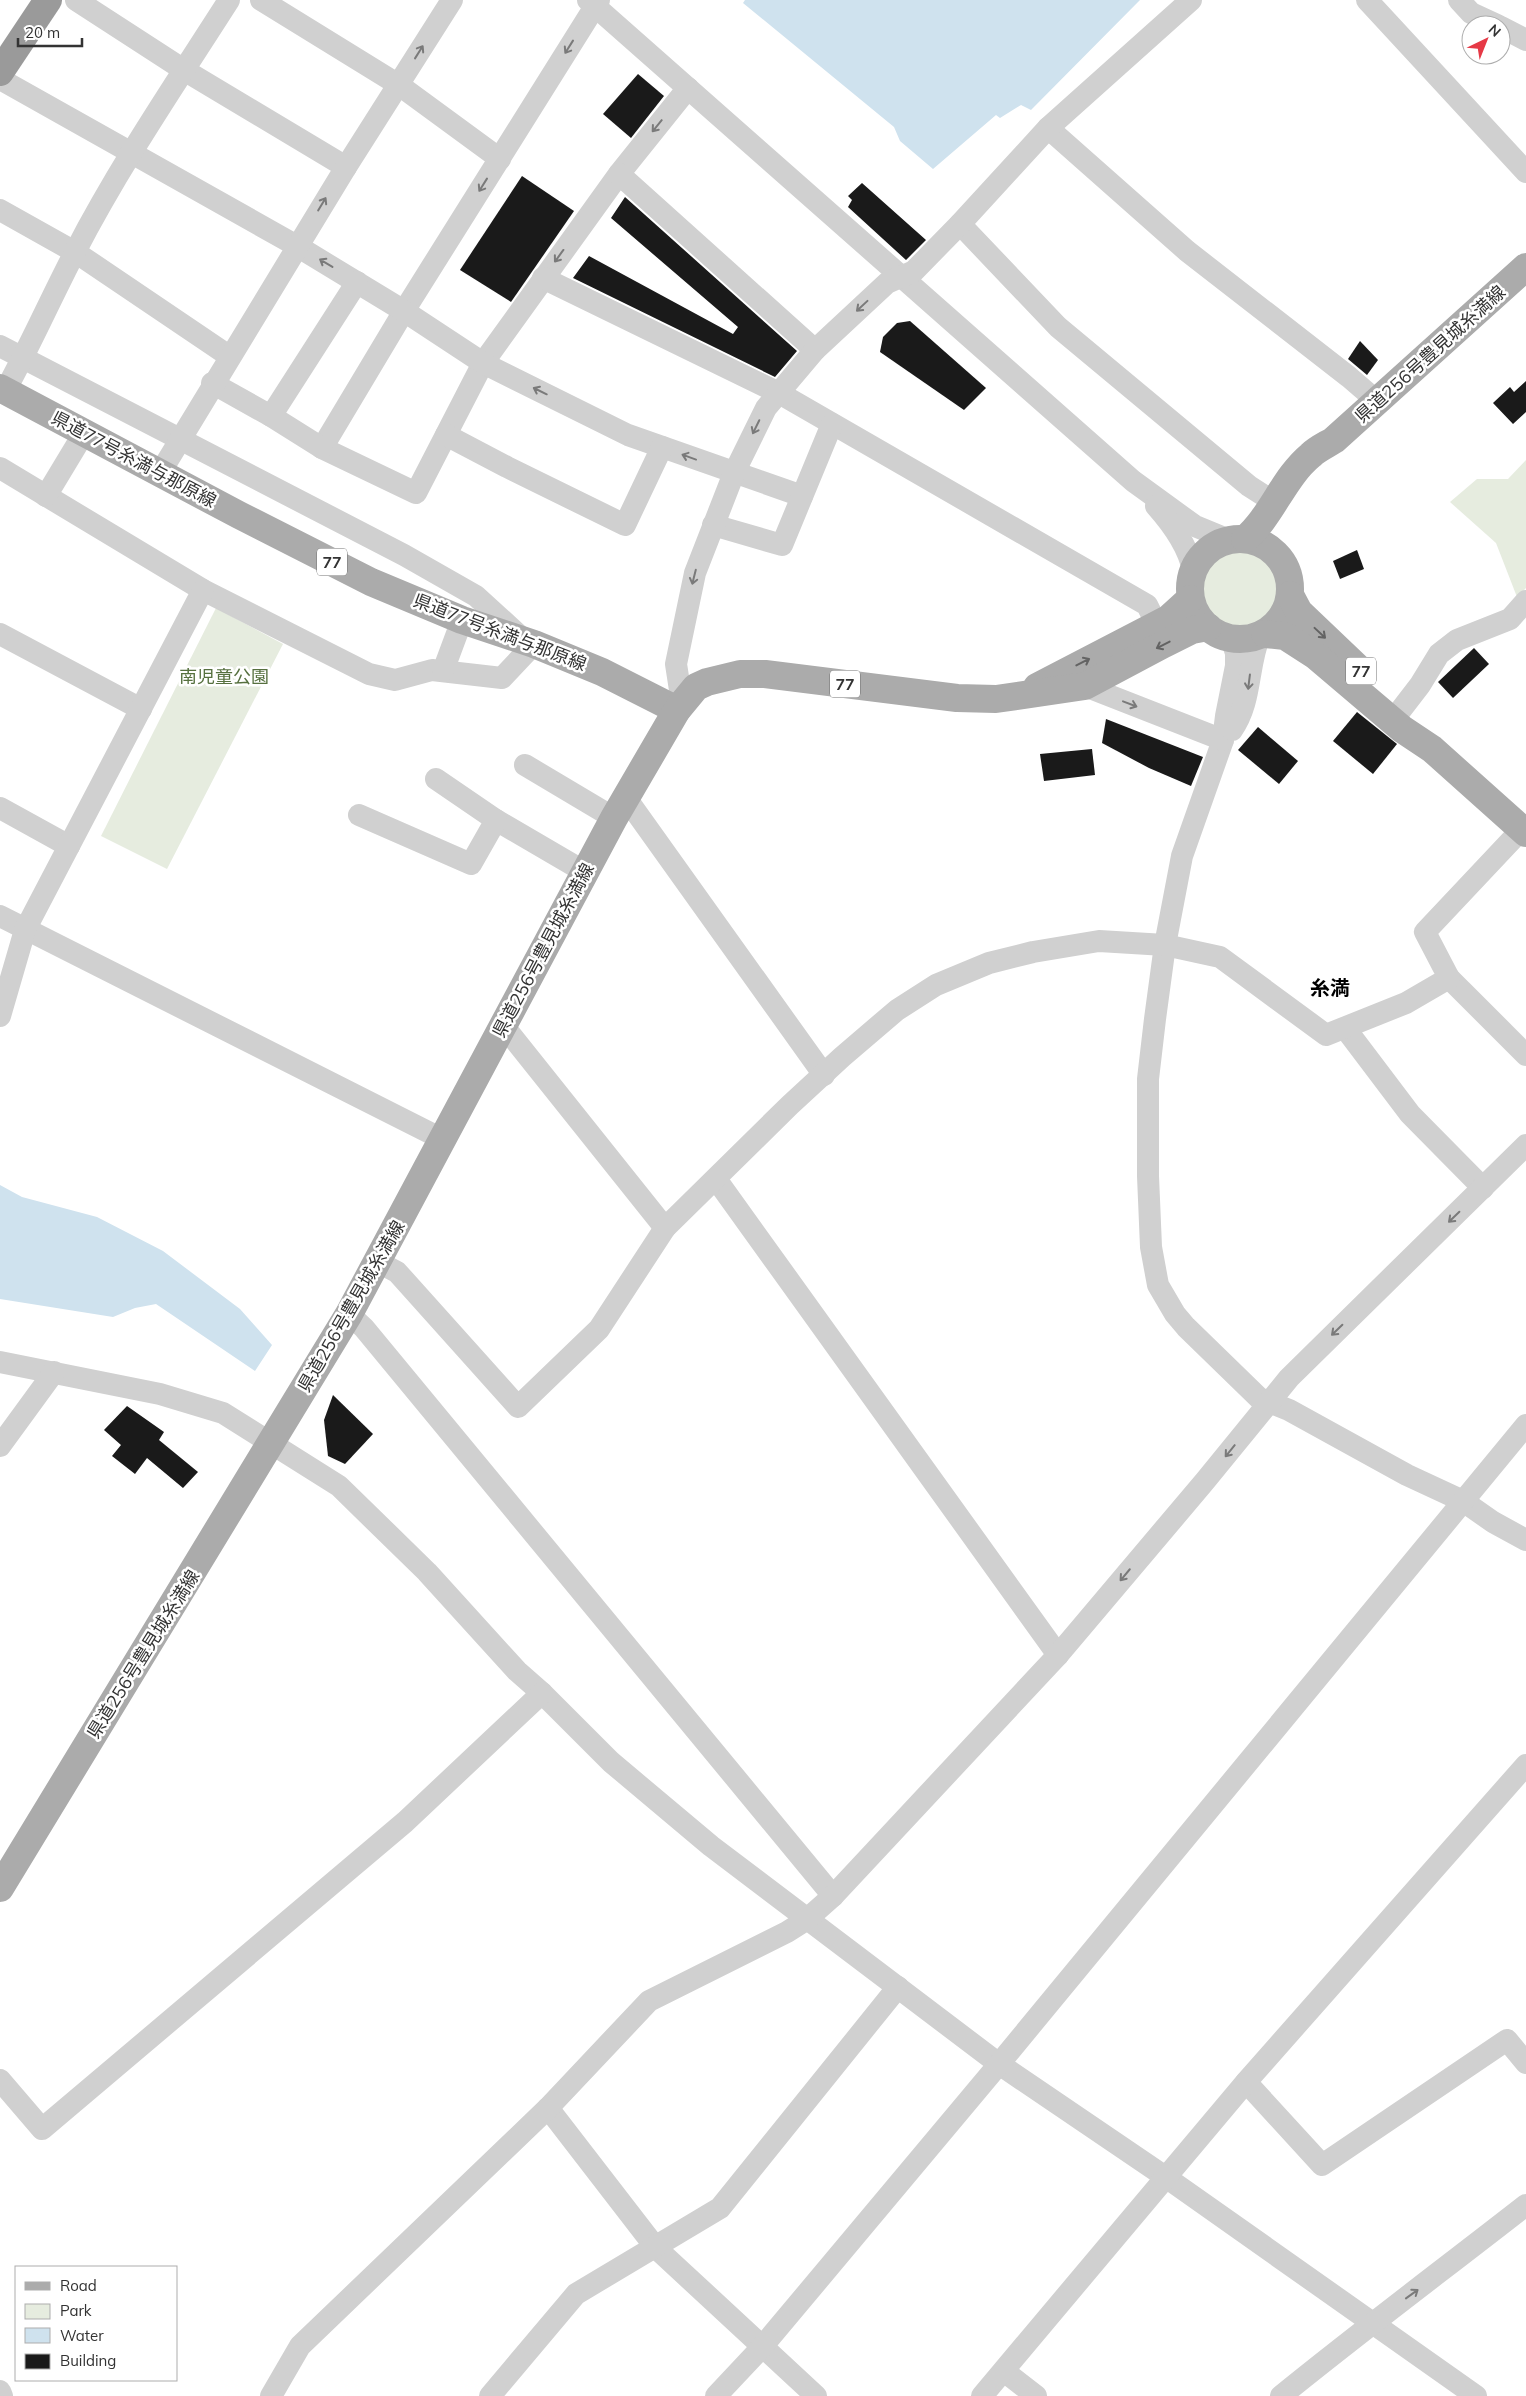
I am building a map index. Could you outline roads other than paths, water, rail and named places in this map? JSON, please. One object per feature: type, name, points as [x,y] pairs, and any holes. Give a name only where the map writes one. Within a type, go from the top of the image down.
[{"type":"highway","points":[[0,46],[25,0]]},
{"type":"highway","points":[[0,72],[48,0]]},
{"type":"main road","name":"県道256号豊見城糸満線","points":[[1237,539],[1255,530],[1291,478],[1312,454],[1334,440],[1378,402],[1526,267]]},
{"type":"main road","name":"県道77号糸満与那原線","points":[[3,390],[371,582],[462,620],[529,642],[680,707]]},
{"type":"main road","name":"県道256号豊見城糸満線","points":[[1280,558],[1278,543],[1282,524],[1301,486],[1322,462],[1334,440]]},
{"type":"main road","points":[[1219,633],[1198,615],[1190,599],[1193,570],[1202,556],[1214,545],[1237,539],[1258,542],[1270,548],[1280,558]]},
{"type":"main road","name":"77","points":[[1280,558],[1287,569],[1290,596],[1299,612],[1400,711],[1432,749]]},
{"type":"main road","name":"77","points":[[1262,635],[1279,621],[1286,609],[1290,596]]},
{"type":"main road","name":"77","points":[[1025,694],[1168,619],[1190,599]]},
{"type":"main road","name":"77","points":[[680,707],[696,687],[718,678],[740,674],[765,674],[957,698],[996,699],[1085,686],[1192,630],[1246,639],[1262,635],[1285,636],[1297,642],[1402,729],[1432,749],[1524,831]]},
{"type":"main road","name":"県道256号豊見城糸満線","points":[[0,1888],[349,1314],[444,1140],[503,1024],[585,872],[620,808],[680,707]]},
{"type":"street","points":[[76,0],[184,70],[346,166]]},
{"type":"street","points":[[3,390],[24,358],[75,252],[132,153],[228,0]]},
{"type":"street","points":[[261,0],[399,85],[500,159]]},
{"type":"street","points":[[160,473],[212,383],[346,166],[452,0]]},
{"type":"street","points":[[680,707],[676,664],[695,573],[734,473],[766,408],[815,350],[886,282],[901,278],[914,271],[1048,128],[1191,0]]},
{"type":"street","points":[[1367,0],[1526,172]]},
{"type":"street","points":[[1458,0],[1470,12],[1476,15]]},
{"type":"street","points":[[322,448],[404,310],[500,159],[594,2],[901,278],[1133,481],[1195,526],[1237,539]]},
{"type":"street","points":[[1511,32],[1526,40]]},
{"type":"street","points":[[0,79],[297,246],[404,310],[483,363],[628,435],[802,496]]},
{"type":"street","points":[[212,383],[271,416],[322,448],[416,493],[483,363],[619,174],[688,88]]},
{"type":"street","points":[[1048,128],[1187,251],[1349,377],[1378,402]]},
{"type":"street","points":[[619,174],[815,350]]},
{"type":"street","points":[[0,210],[75,252],[229,356]]},
{"type":"street","points":[[960,224],[1058,327],[1249,486],[1274,502]]},
{"type":"street","points":[[543,278],[779,393],[1147,605],[1157,625]]},
{"type":"street","points":[[271,416],[357,282]]},
{"type":"street","points":[[0,346],[404,555],[476,596],[529,642],[502,678],[432,670],[395,680],[369,674],[203,590],[0,468]]},
{"type":"street","points":[[713,524],[782,545],[832,424]]},
{"type":"street","points":[[46,496],[84,433]]},
{"type":"street","points":[[446,435],[507,468],[625,525],[662,447]]},
{"type":"street","points":[[1133,481],[1163,514],[1180,539],[1190,557],[1193,570]]},
{"type":"street","points":[[0,1016],[25,930],[203,590]]},
{"type":"street","points":[[1400,711],[1420,685],[1439,654],[1457,640],[1510,619],[1526,601]]},
{"type":"street","points":[[443,671],[462,620]]},
{"type":"street","points":[[1219,633],[1236,653],[1236,666],[1226,716],[1224,740]]},
{"type":"street","points":[[0,634],[141,709]]},
{"type":"street","points":[[1262,635],[1252,653],[1247,695],[1243,708],[1224,740],[1182,856],[1164,945],[1148,1079],[1148,1223],[1154,1270],[1158,1284],[1174,1314],[1249,1391],[1259,1398],[1289,1410],[1407,1475],[1463,1501],[1493,1522],[1526,1540]]},
{"type":"street","points":[[1085,686],[1224,740]]},
{"type":"street","points":[[525,764],[620,808],[824,1075]]},
{"type":"street","points":[[436,779],[496,820],[585,872]]},
{"type":"street","points":[[0,808],[69,846]]},
{"type":"street","points":[[359,815],[471,864],[496,820]]},
{"type":"street","points":[[1524,831],[1426,932],[1449,978],[1526,1055]]},
{"type":"street","points":[[0,916],[444,1140]]},
{"type":"street","points":[[378,1262],[397,1272],[518,1407],[599,1329],[665,1228],[790,1105],[897,1010],[936,985],[989,964],[1034,952],[1099,941],[1164,945],[1220,957],[1326,1035],[1406,1003],[1449,978]]},
{"type":"street","points":[[503,1024],[665,1228]]},
{"type":"street","points":[[1345,1028],[1410,1114],[1483,1188]]},
{"type":"street","points":[[271,2396],[300,2346],[548,2108],[649,2001],[758,1948],[806,1920],[833,1896],[1058,1655],[1289,1378],[1526,1145]]},
{"type":"street","points":[[716,1179],[1058,1655]]},
{"type":"street","points":[[349,1314],[364,1328],[833,1896]]},
{"type":"street","points":[[0,1362],[160,1394],[223,1413],[339,1486],[427,1572],[517,1671],[542,1693],[611,1762],[710,1846],[999,2064],[1167,2178],[1476,2396]]},
{"type":"street","points":[[0,1446],[54,1372]]},
{"type":"street","points":[[716,2396],[762,2347],[999,2064],[1526,1425]]},
{"type":"street","points":[[0,2080],[42,2129],[404,1822],[542,1693]]},
{"type":"street","points":[[982,2396],[1246,2082],[1526,1765]]},
{"type":"street","points":[[490,2396],[576,2294],[656,2248],[720,2208],[898,1988]]},
{"type":"street","points":[[1246,2082],[1322,2165],[1507,2040],[1526,2063]]},
{"type":"street","points":[[548,2108],[656,2248],[816,2396]]},
{"type":"street","points":[[1281,2396],[1372,2322],[1438,2275],[1526,2205]]},
{"type":"street","points":[[1004,2371],[1036,2396]]},
{"type":"street","points":[[0,2391],[2,2396]]},
{"type":"water","points":[[745,0],[1140,0],[1031,110],[1021,105],[1000,118],[996,115],[933,169],[900,141],[894,127],[743,3]]},
{"type":"water","points":[[0,1185],[22,1197],[97,1217],[163,1251],[240,1309],[272,1345],[255,1371],[156,1304],[135,1308],[113,1317],[0,1299]]},
{"type":"district","name":"糸満","points":[[1330,987]]},
{"type":"park label","name":"南児童公園","points":[[224,676]]}]
